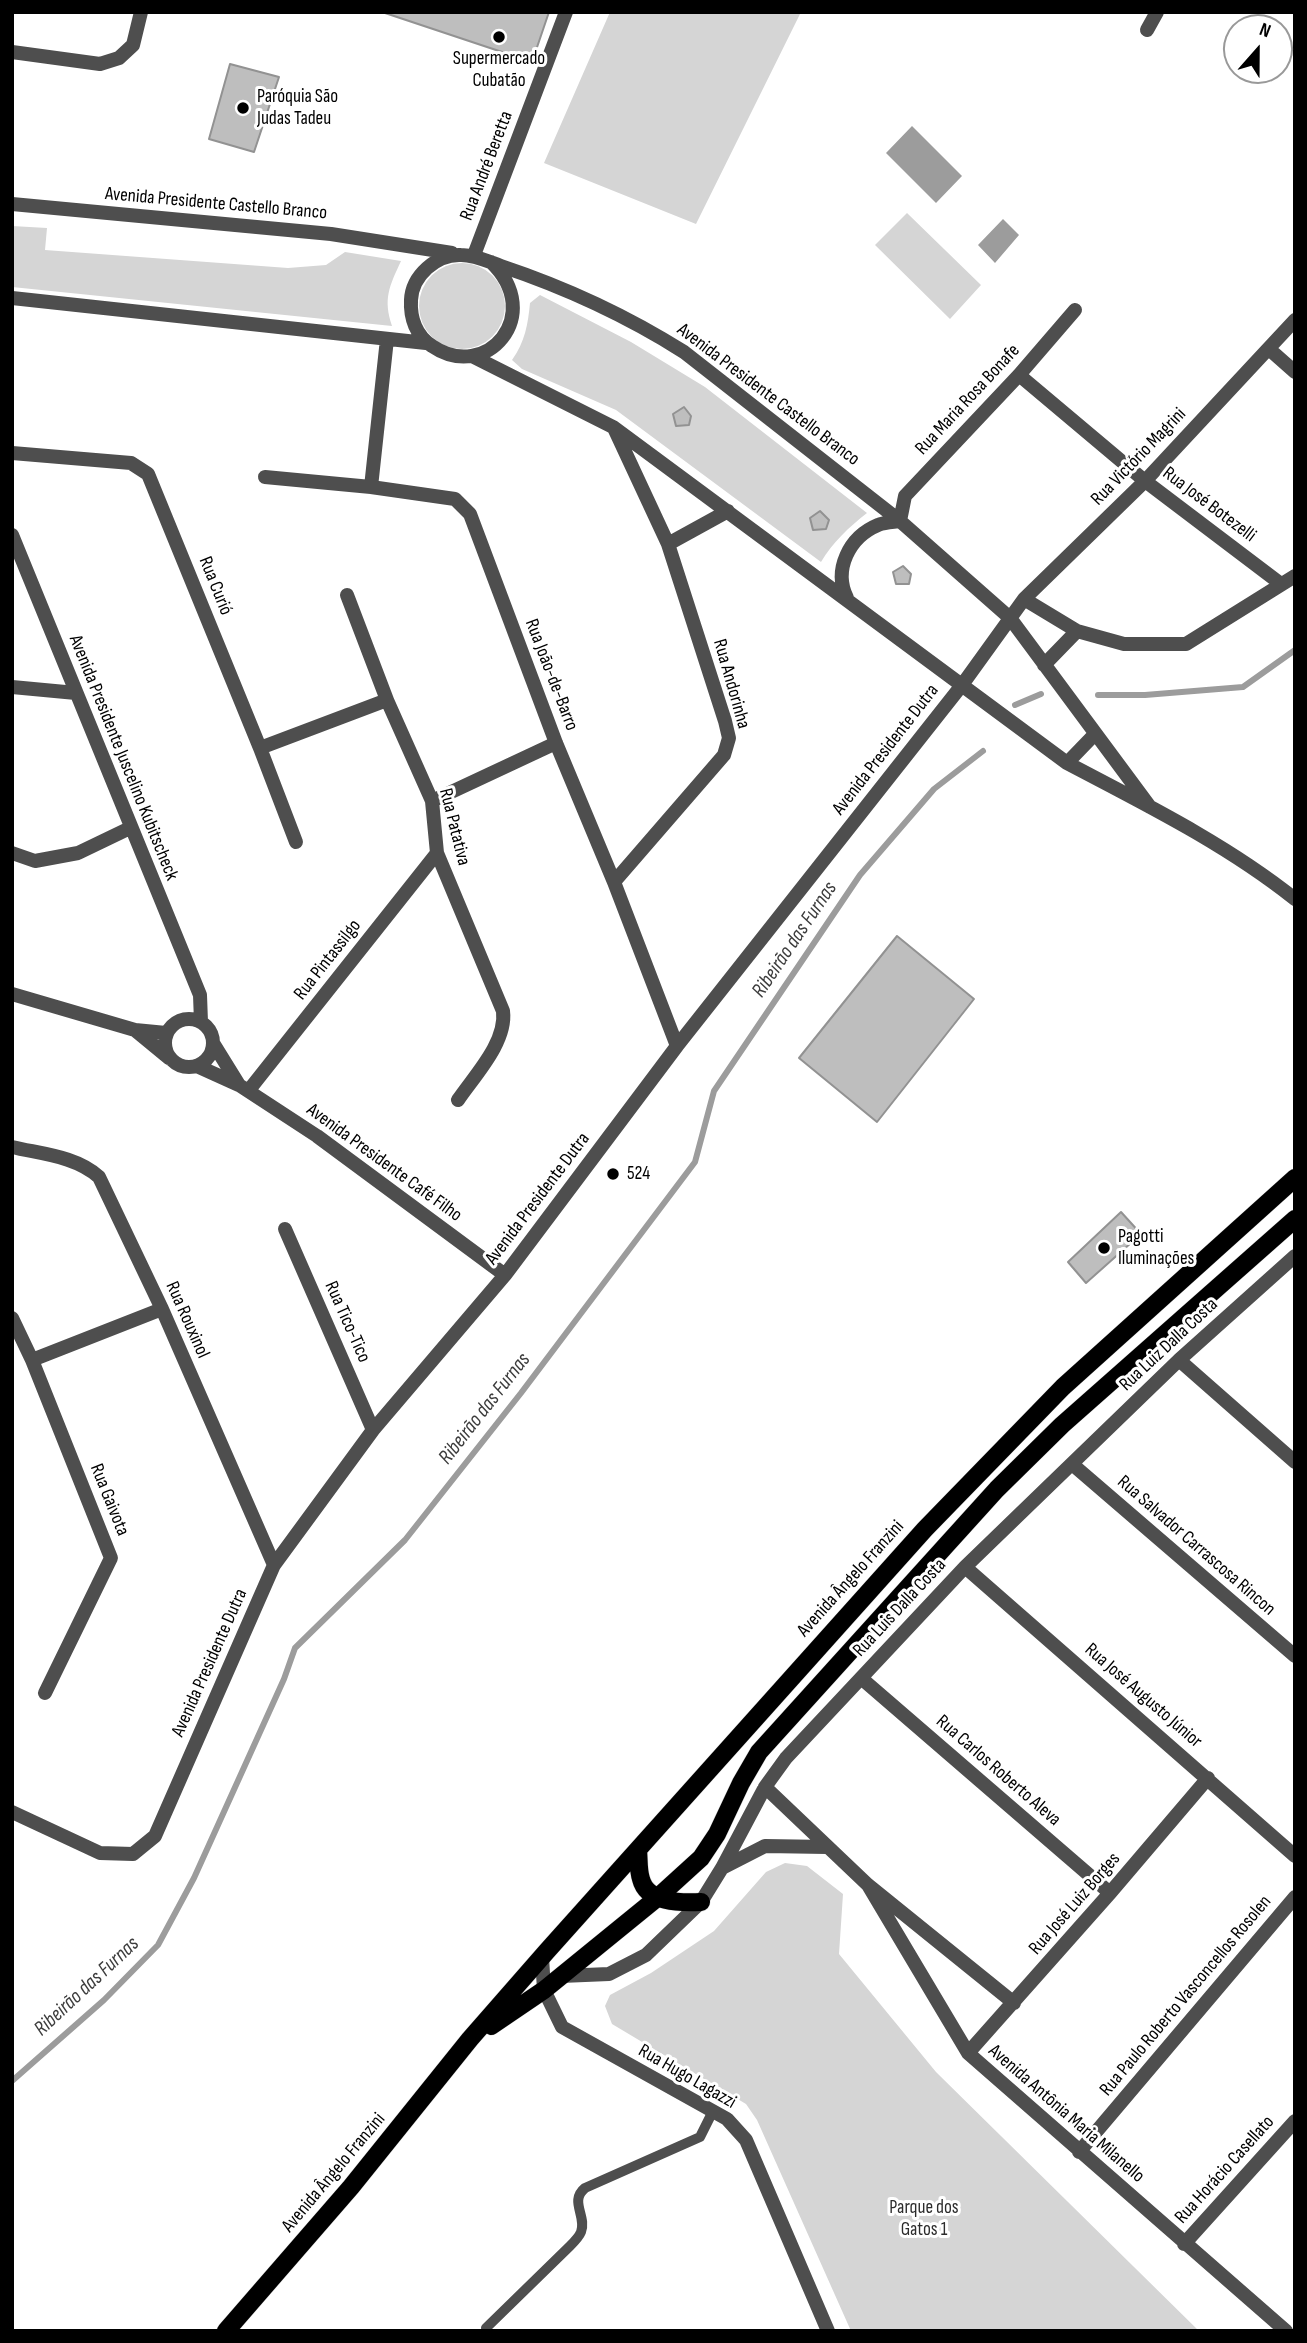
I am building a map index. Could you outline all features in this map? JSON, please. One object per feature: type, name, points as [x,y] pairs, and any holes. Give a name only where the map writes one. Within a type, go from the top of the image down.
[{"type":"main road","name":"Avenida Ângelo Franzini","points":[[226,2331],[351,2187],[470,2039],[925,1529],[1044,1406],[1295,1178]]},
{"type":"main road","name":"Avenida Ângelo Franzini","points":[[470,2039],[544,1990],[657,1898],[701,1858],[717,1834],[741,1783],[760,1752],[997,1489],[1062,1425],[1295,1219]]},
{"type":"main road","points":[[638,1850],[641,1881],[657,1898],[678,1903],[701,1902]]},
{"type":"street","points":[[12,52],[100,64],[119,58],[133,45],[141,12]]},
{"type":"street","name":"Rua André Beretta","points":[[474,256],[566,12]]},
{"type":"street","points":[[1147,30],[1157,12]]},
{"type":"street","name":"Avenida Presidente Castello Branco","points":[[12,204],[331,234],[457,254]]},
{"type":"street","points":[[457,254],[474,256],[491,262],[503,274],[512,290],[514,308],[510,325],[501,340],[488,351],[456,357],[440,352],[426,343],[416,329],[411,314],[411,297],[416,281],[426,268],[440,259],[457,254]]},
{"type":"street","name":"Avenida Presidente Castello Branco","points":[[491,262],[540,279],[662,338],[684,352],[900,521],[1010,618],[1150,807]]},
{"type":"street","points":[[12,298],[426,343]]},
{"type":"street","name":"Rua Maria Rosa Bonafe","points":[[900,521],[905,496],[1019,375],[1075,310]]},
{"type":"street","name":"Rua Victório Magrini","points":[[1010,618],[1024,599],[1145,481],[1295,320]]},
{"type":"street","points":[[371,487],[387,339]]},
{"type":"street","points":[[1269,349],[1295,372]]},
{"type":"street","points":[[472,356],[613,426],[1067,763],[1150,807],[1261,872],[1295,899]]},
{"type":"street","name":"Rua José Botezelli","points":[[1019,375],[1145,481],[1281,584]]},
{"type":"street","name":"Rua Andorinha","points":[[613,426],[668,544],[729,738],[724,755],[614,882]]},
{"type":"street","name":"Rua Curió","points":[[12,453],[131,463],[148,474],[296,842]]},
{"type":"street","name":"Rua João-de-Barro","points":[[265,477],[371,487],[455,499],[470,514],[556,743],[614,882],[677,1046]]},
{"type":"street","points":[[668,544],[728,511]]},
{"type":"street","points":[[848,600],[841,585],[843,566],[849,550],[859,536],[880,524],[900,521]]},
{"type":"street","name":"Avenida Presidente Juscelino Kubitscheck","points":[[12,535],[200,995]]},
{"type":"street","points":[[1024,599],[1077,631],[1124,644],[1186,644],[1295,576]]},
{"type":"street","name":"Rua Patativa","points":[[347,595],[387,700],[432,801],[437,853],[503,1012],[505,1025],[500,1038],[458,1100]]},
{"type":"street","name":"Avenida Presidente Dutra","points":[[12,1812],[100,1853],[134,1854],[155,1836],[274,1565],[373,1430],[505,1275],[677,1046],[962,685],[1010,618]]},
{"type":"street","points":[[1044,664],[1077,631]]},
{"type":"street","points":[[12,687],[76,693]]},
{"type":"street","points":[[260,748],[387,700]]},
{"type":"street","points":[[1067,763],[1095,734]]},
{"type":"street","points":[[432,801],[556,743]]},
{"type":"street","points":[[12,853],[35,861],[78,853],[130,828]]},
{"type":"street","name":"Rua Pintassilgo","points":[[244,1088],[437,853]]},
{"type":"street","points":[[12,994],[135,1030],[171,1027],[188,1018],[201,1022],[212,1035],[213,1043],[209,1057],[197,1066],[180,1066],[135,1030]]},
{"type":"street","points":[[200,995],[201,1022]]},
{"type":"street","points":[[173,1062],[165,1049],[171,1027],[200,995]]},
{"type":"street","name":"Avenida Presidente Café Filho","points":[[213,1043],[244,1088]]},
{"type":"street","name":"Avenida Presidente Café Filho","points":[[197,1066],[244,1088],[317,1136],[505,1275]]},
{"type":"street","name":"Rua Rouxinol","points":[[12,1147],[75,1162],[89,1168],[99,1177],[162,1308],[274,1565]]},
{"type":"street","name":"Rua Tico-Tico","points":[[285,1229],[373,1430]]},
{"type":"street","name":"Rua Luiz Dalla Costa","points":[[1072,1464],[1179,1360],[1293,1260]]},
{"type":"street","points":[[33,1360],[162,1308]]},
{"type":"street","name":"Rua Gaivota","points":[[12,1318],[33,1360],[111,1558],[45,1693]]},
{"type":"street","points":[[1179,1360],[1295,1462]]},
{"type":"street","name":"Rua Luis Dalla Costa","points":[[561,1976],[609,1974],[646,1955],[701,1902],[765,1787],[786,1758],[965,1567],[1072,1464]]},
{"type":"street","name":"Rua Salvador Carrascosa Rincon","points":[[1072,1464],[1295,1656]]},
{"type":"street","name":"Rua José Augusto Júnior","points":[[965,1567],[1295,1856]]},
{"type":"street","name":"Rua Carlos Roberto Aleva","points":[[861,1678],[1110,1894]]},
{"type":"street","name":"Rua José Luiz Borges","points":[[968,2053],[1208,1779]]},
{"type":"street","points":[[765,1787],[868,1885],[1014,2003]]},
{"type":"street","points":[[722,1868],[765,1846],[827,1847]]},
{"type":"street","name":"Avenida Antônia Maria Milanello","points":[[868,1885],[968,2053],[1286,2331]]},
{"type":"street","name":"Rua Paulo Roberto Vasconcellos Rosolen","points":[[1079,2152],[1295,1897]]},
{"type":"street","name":"Rua Hugo Lagazzi","points":[[542,1957],[544,1990],[562,2027],[727,2119],[746,2140],[828,2331]]},
{"type":"street","name":"Rua Horácio Casellato","points":[[1184,2244],[1295,2121]]},
{"type":"lane","points":[[486,2328],[581,2233],[577,2200],[579,2193],[700,2137],[713,2111]]},
{"type":"green space","points":[[610,12],[801,12],[696,224],[544,163]]},
{"type":"green space","points":[[907,213],[981,285],[950,319],[875,245]]},
{"type":"green space","points":[[12,226],[47,228],[45,250],[288,268],[326,265],[345,252],[401,261],[393,278],[388,300],[392,326],[12,287]]},
{"type":"green space","points":[[462,263],[478,267],[492,276],[501,290],[505,306],[501,322],[492,336],[478,345],[462,349],[446,345],[432,336],[423,322],[419,306],[423,290],[432,276],[446,267]]},
{"type":"green space","points":[[540,295],[631,342],[705,387],[867,513],[841,536],[821,562],[616,410],[522,369],[512,360],[525,333],[530,303]]},
{"type":"green space","name":"Parque dos Gatos 1","points":[[785,1863],[807,1866],[843,1894],[839,1954],[936,2072],[1199,2331],[851,2331],[757,2120],[746,2104],[612,2024],[605,2006],[610,1995],[651,1973],[714,1931],[766,1872]]},
{"type":"shaded area","points":[[912,126],[962,176],[936,203],[886,153]]},
{"type":"shaded area","points":[[1003,219],[1019,235],[995,263],[978,245]]},
{"type":"building","name":"Supermercado Cubatão","points":[[382,12],[549,12],[532,62]]},
{"type":"building","name":"Paróquia São Judas Tadeu","points":[[230,64],[279,77],[254,152],[209,139]]},
{"type":"building","points":[[684,407],[691,416],[689,425],[676,426],[673,414]]},
{"type":"building","points":[[820,511],[829,520],[826,529],[813,530],[810,518]]},
{"type":"building","points":[[903,566],[911,574],[909,584],[896,584],[893,572]]},
{"type":"building","points":[[897,936],[974,999],[877,1122],[799,1058]]},
{"type":"building","name":"Pagotti Iluminações","points":[[1121,1212],[1141,1234],[1086,1283],[1068,1262]]},
{"type":"waterway","name":"Ribeirão das Furnas","points":[[1098,695],[1145,695],[1243,687],[1295,650]]},
{"type":"waterway","name":"Ribeirão das Furnas","points":[[1015,705],[1041,694]]},
{"type":"waterway","name":"Ribeirão das Furnas","points":[[12,2081],[104,2000],[158,1945],[194,1878],[284,1679],[295,1648],[405,1540],[521,1393],[695,1162],[714,1091],[860,875],[934,789],[983,751]]},
{"type":"place","name":"Supermercado Cubatão","points":[[499,37]]},
{"type":"place","name":"Paróquia São Judas Tadeu","points":[[243,108]]},
{"type":"place","name":"524","points":[[613,1174]]},
{"type":"place","name":"Pagotti Iluminações","points":[[1104,1248]]}]
